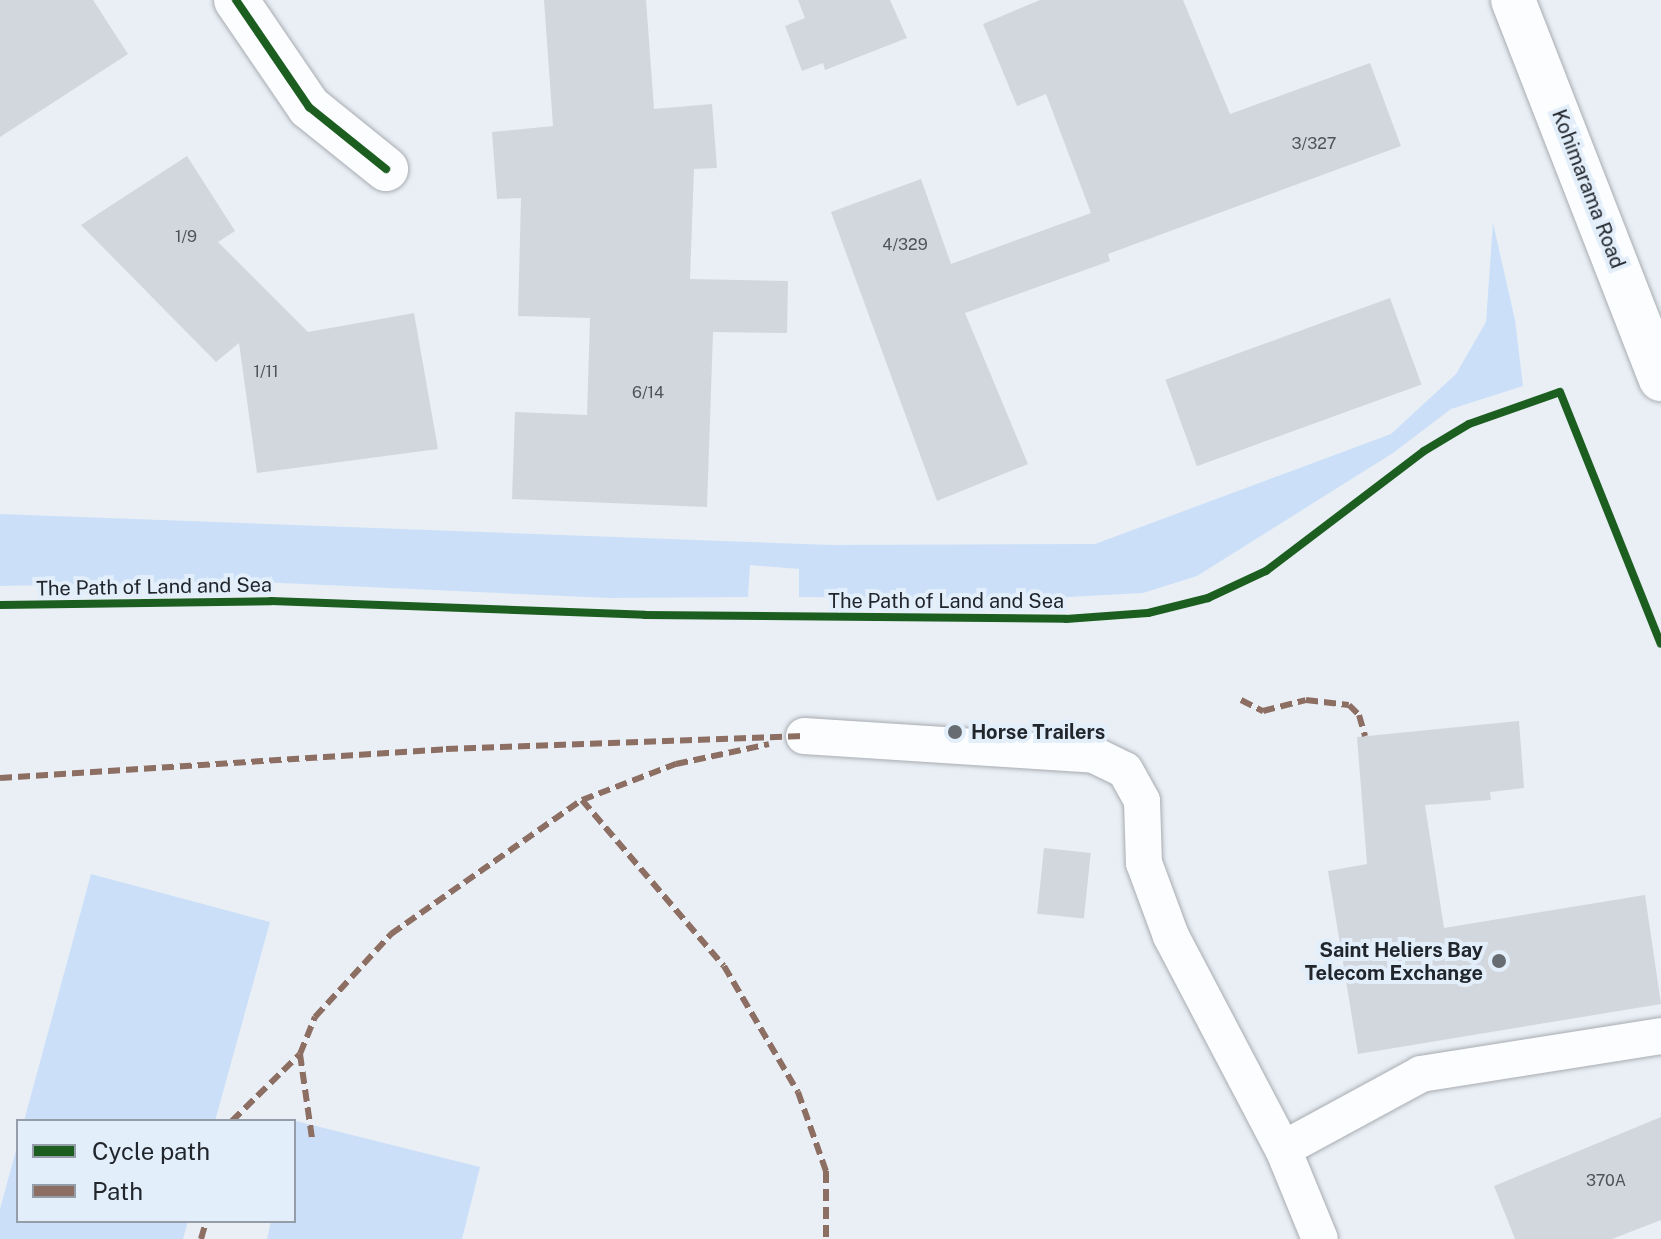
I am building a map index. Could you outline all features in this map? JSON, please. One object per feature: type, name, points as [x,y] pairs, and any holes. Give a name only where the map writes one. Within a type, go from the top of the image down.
[{"type":"main road","points":[[236,0],[309,107],[386,169]]},
{"type":"main road","name":"Kohimarama Road","points":[[1513,0],[1661,379]]},
{"type":"lane","points":[[804,736],[1094,755],[1125,770],[1142,801],[1144,863],[1171,936],[1283,1149],[1320,1239]]},
{"type":"lane","points":[[1283,1149],[1421,1074],[1661,1036]]},
{"type":"shaded area","points":[[1493,223],[1515,320],[1523,386],[1451,409],[1393,453],[1197,576],[1143,593],[1032,599],[799,597],[799,569],[750,565],[748,597],[610,598],[235,581],[0,586],[0,514],[831,545],[1095,544],[1391,434],[1456,374],[1486,322]]},
{"type":"shaded area","points":[[91,874],[270,922],[216,1119],[25,1119]]},
{"type":"shaded area","points":[[296,1121],[480,1167],[462,1239],[267,1239],[271,1223],[296,1223]]},
{"type":"shaded area","points":[[16,1150],[16,1223],[187,1223],[183,1239],[0,1239],[0,1209]]},
{"type":"building","points":[[0,0],[93,0],[128,54],[0,137]]},
{"type":"building","points":[[544,0],[646,0],[654,109],[712,104],[717,168],[694,169],[690,279],[788,281],[787,333],[713,332],[707,507],[512,499],[515,412],[587,415],[590,318],[518,316],[521,198],[497,199],[492,132],[553,126]]},
{"type":"building","points":[[798,0],[890,0],[907,38],[825,70],[823,63],[802,71],[785,26],[805,18]]},
{"type":"building","points":[[1040,0],[1183,0],[1230,114],[1370,63],[1401,146],[1108,254],[1110,261],[965,313],[1028,464],[937,501],[831,212],[921,179],[951,264],[1091,213],[1046,94],[1017,106],[983,24]]},
{"type":"building","points":[[187,156],[235,231],[218,242],[308,332],[414,313],[438,449],[257,473],[239,343],[216,362],[81,225]]},
{"type":"building","points":[[1390,298],[1421,384],[1197,466],[1165,380]]},
{"type":"building","name":"Saint Heliers Bay Telecom Exchange","points":[[1519,721],[1524,788],[1490,792],[1491,800],[1425,805],[1444,928],[1645,895],[1661,1004],[1358,1054],[1328,871],[1367,864],[1357,737]]},
{"type":"building","points":[[1044,848],[1091,853],[1084,919],[1037,914]]},
{"type":"building","points":[[1661,1117],[1661,1220],[1612,1239],[1515,1239],[1494,1186]]},
{"type":"marked path","points":[[1241,700],[1263,711],[1306,700],[1349,705],[1359,715],[1365,736]]},
{"type":"marked path","points":[[0,778],[446,749],[804,736]]},
{"type":"marked path","points":[[234,1119],[300,1054],[315,1017],[391,934],[582,800],[676,764],[769,744]]},
{"type":"marked path","points":[[582,800],[724,966],[798,1092],[826,1171],[826,1239]]},
{"type":"marked path","points":[[300,1054],[312,1138]]},
{"type":"marked path","points":[[201,1239],[205,1223]]},
{"type":"cycle path","points":[[236,0],[309,107],[386,169]]},
{"type":"cycle path","name":"The Path of Land and Sea","points":[[0,605],[271,601],[645,615],[1066,619],[1148,613],[1208,598],[1266,571],[1424,451],[1469,424],[1560,392],[1661,644]]},
{"type":"place","name":"Horse Trailers","points":[[955,732]]},
{"type":"place","name":"Saint Heliers Bay Telecom Exchange","points":[[1499,961]]}]
